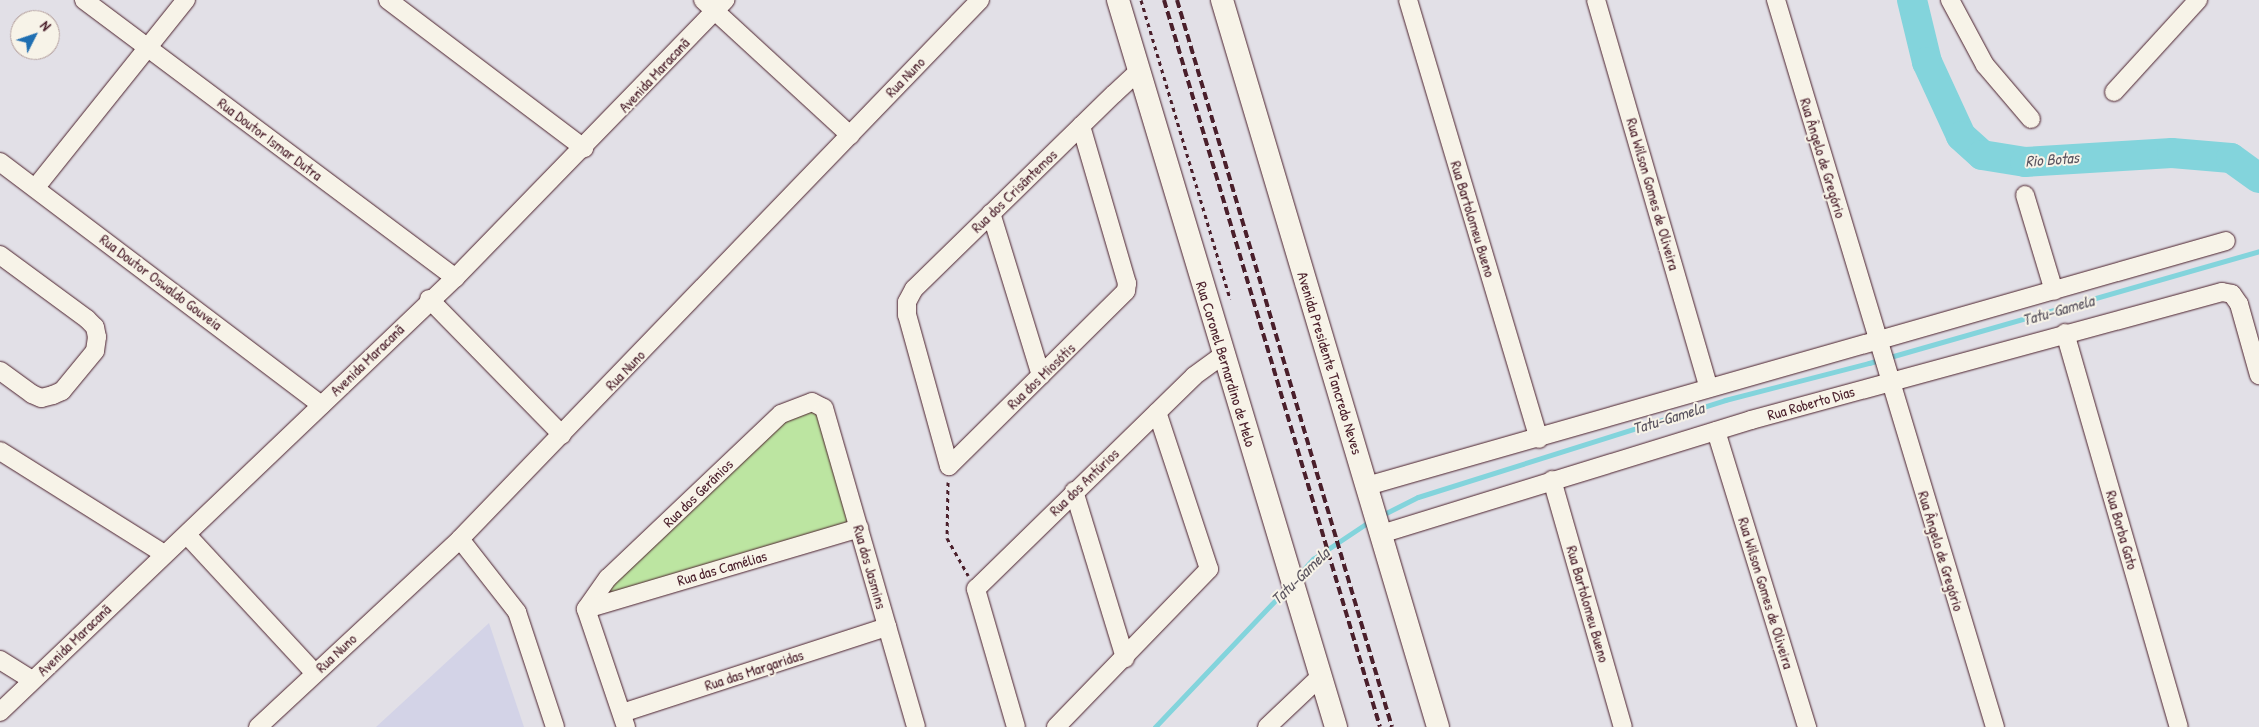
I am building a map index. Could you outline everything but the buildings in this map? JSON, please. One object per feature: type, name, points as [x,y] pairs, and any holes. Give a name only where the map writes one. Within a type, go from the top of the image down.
[{"type":"main road","name":"Rua Coronel Bernardino de Melo","points":[[1118,0],[1222,356],[1286,555],[1336,727]]},
{"type":"main road","name":"Avenida Presidente Tancredo Neves","points":[[1222,0],[1438,727]]},
{"type":"street","name":"Rua Doutor Ismar Dutra","points":[[84,0],[455,278]]},
{"type":"street","points":[[36,187],[186,0]]},
{"type":"street","points":[[388,0],[584,148]]},
{"type":"street","name":"Rua Nuno","points":[[258,727],[460,539],[980,0]]},
{"type":"street","name":"Rua Bartolomeu Bueno","points":[[1408,0],[1538,439]]},
{"type":"street","name":"Rua Wilson Gomes de Oliveira","points":[[1596,0],[1709,388]]},
{"type":"street","name":"Rua Ângelo de Gregório","points":[[1776,0],[1994,727]]},
{"type":"street","points":[[1950,0],[1985,65],[2031,119]]},
{"type":"street","points":[[2114,92],[2198,0]]},
{"type":"street","points":[[715,3],[850,135]]},
{"type":"street","name":"Avenida Maracanã","points":[[0,712],[164,554],[187,535],[429,299],[455,278],[584,148],[715,3]]},
{"type":"street","name":"Rua dos Crisântemos","points":[[949,466],[907,315],[907,302],[914,289],[1138,72]]},
{"type":"street","name":"Rua dos Miosótis","points":[[949,466],[1115,306],[1127,283],[1081,126]]},
{"type":"street","name":"Rua Doutor Oswaldo Gouveia","points":[[0,162],[36,187],[321,404]]},
{"type":"street","points":[[2026,195],[2054,291]]},
{"type":"street","points":[[991,213],[1041,376]]},
{"type":"street","points":[[1368,489],[1709,388],[1878,342],[2226,241]]},
{"type":"street","points":[[0,255],[88,319],[95,327],[97,338],[95,351],[62,391],[53,396],[40,398],[0,371]]},
{"type":"street","name":"Rua Roberto Dias","points":[[1380,530],[1888,378],[2222,292],[2232,294],[2239,304],[2259,375]]},
{"type":"street","points":[[429,299],[562,435]]},
{"type":"street","name":"Rua Borba Gato","points":[[2065,333],[2179,727]]},
{"type":"street","name":"Rua dos Antúrios","points":[[976,589],[1074,491],[1194,376],[1222,356]]},
{"type":"street","name":"Rua dos Gerânios","points":[[586,608],[608,578],[781,414],[812,402],[824,408]]},
{"type":"street","name":"Rua dos Jasmins","points":[[824,408],[914,726]]},
{"type":"street","points":[[1056,727],[1125,658],[1209,569],[1157,412]]},
{"type":"street","name":"Rua Wilson Gomes de Oliveira","points":[[1716,431],[1807,727]]},
{"type":"street","points":[[0,451],[164,554]]},
{"type":"street","name":"Rua Bartolomeu Bueno","points":[[1552,480],[1623,727]]},
{"type":"street","points":[[1074,491],[1125,658]]},
{"type":"street","name":"Rua das Camélias","points":[[586,608],[859,528]]},
{"type":"street","points":[[187,535],[315,673]]},
{"type":"street","points":[[460,539],[514,606],[555,727]]},
{"type":"street","points":[[976,589],[1016,727]]},
{"type":"street","points":[[586,608],[624,720]]},
{"type":"street","name":"Rua das Margaridas","points":[[624,720],[887,627]]},
{"type":"street","points":[[0,660],[32,680]]},
{"type":"street","points":[[1267,727],[1321,676]]},
{"type":"path","points":[[1141,0],[1232,304]]},
{"type":"path","points":[[949,466],[947,538],[976,589]]},
{"type":"shaded area","points":[[489,623],[524,727],[376,727]]},
{"type":"green space","points":[[824,408],[855,525],[590,601],[783,419]]},
{"type":"waterway","name":"Rio Botas","points":[[1912,0],[1927,62],[1961,136],[1982,155],[2025,162],[2172,153],[2231,158],[2259,178]]},
{"type":"waterway","name":"Tatu-Gamela","points":[[1382,515],[1418,497],[1725,400],[1869,363],[2259,251]]},
{"type":"waterway","name":"Tatu-Gamela","points":[[1298,576],[1313,559],[1370,521]]},
{"type":"waterway","name":"Tatu-Gamela","points":[[1155,727],[1287,588]]},
{"type":"railway","points":[[1164,0],[1380,727]]},
{"type":"railway","points":[[1177,0],[1392,727]]}]
